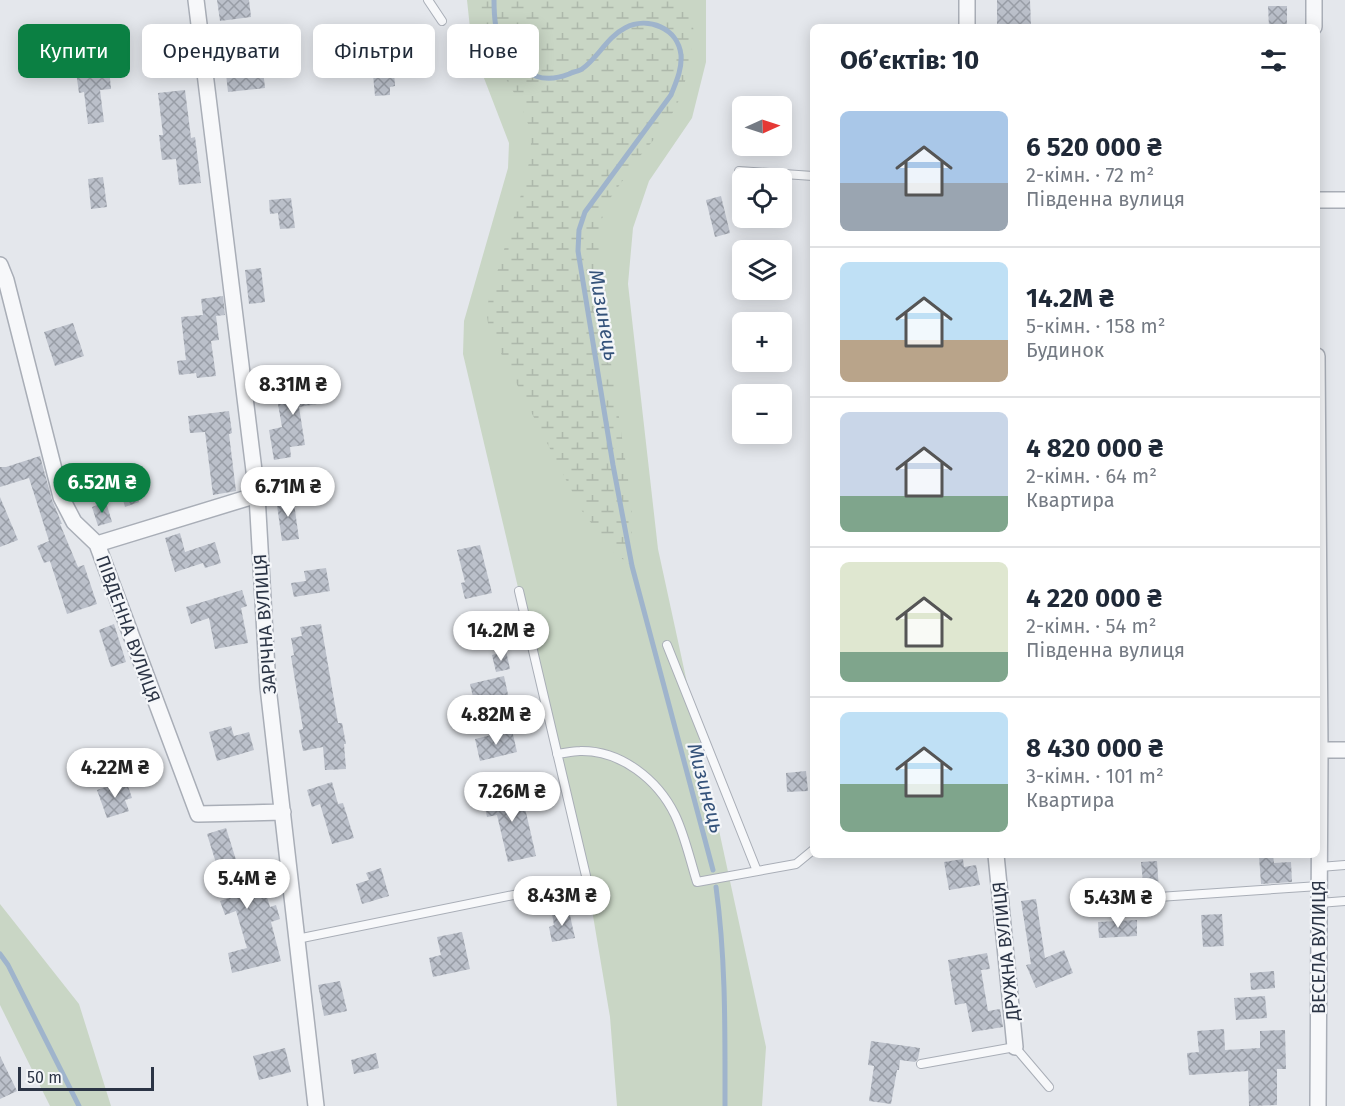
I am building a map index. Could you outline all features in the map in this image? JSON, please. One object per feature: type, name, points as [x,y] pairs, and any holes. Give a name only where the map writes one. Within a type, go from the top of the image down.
[{"type":"street","name":"ЗАРІЧНА ВУЛИЦЯ","points":[[196,0],[256,495],[268,687],[316,1106]]},
{"type":"street","points":[[967,0],[967,24]]},
{"type":"street","points":[[1314,0],[1314,24]]},
{"type":"street","points":[[1320,200],[1345,200]]},
{"type":"street","name":"ПІВДЕННА ВУЛИЦЯ","points":[[0,265],[61,497],[74,522],[97,544],[198,814],[283,812]]},
{"type":"street","points":[[97,544],[256,495]]},
{"type":"street","points":[[1320,750],[1345,750]]},
{"type":"street","name":"ДРУЖНА ВУЛИЦЯ","points":[[996,858],[1015,1047]]},
{"type":"street","name":"ВЕСЕЛА ВУЛИЦЯ","points":[[1317,1106],[1320,858]]},
{"type":"lane","points":[[428,0],[442,21]]},
{"type":"lane","points":[[792,175],[810,176]]},
{"type":"lane","points":[[297,939],[586,880],[519,591]]},
{"type":"lane","points":[[667,645],[757,871]]},
{"type":"lane","points":[[557,754],[580,751],[601,753],[630,764],[657,787],[675,816],[696,882],[796,864],[810,852]]},
{"type":"lane","points":[[1320,867],[1345,865]]},
{"type":"lane","points":[[1144,898],[1319,886]]},
{"type":"lane","points":[[1319,903],[1345,901]]},
{"type":"lane","points":[[921,1064],[1015,1047],[1049,1087]]},
{"type":"green space","points":[[467,0],[706,0],[706,62],[692,118],[649,181],[633,228],[628,284],[658,549],[766,1047],[762,1106],[617,1106],[610,1017],[587,880],[463,354],[464,321],[508,168],[509,143],[484,78],[539,78],[539,24],[470,24]]},
{"type":"green space","points":[[482,0],[690,0],[694,35],[683,92],[667,124],[640,156],[611,197],[599,226],[599,282],[632,505],[632,566],[613,552],[582,511],[489,330],[486,309],[526,178],[531,151],[529,127],[506,78],[539,78],[539,24],[483,24]]},
{"type":"green space","points":[[0,904],[79,1004],[111,1106],[50,1106],[0,1005]]},
{"type":"building","points":[[217,0],[249,0],[251,17],[220,21]]},
{"type":"building","points":[[997,0],[1030,0],[1031,24],[997,24]]},
{"type":"building","points":[[1268,6],[1287,6],[1287,24],[1269,24]]},
{"type":"building","points":[[77,78],[110,78],[111,89],[100,90],[104,122],[88,124],[84,92],[79,93]]},
{"type":"building","points":[[226,78],[264,78],[265,88],[228,92]]},
{"type":"building","points":[[373,78],[394,78],[395,86],[390,87],[390,95],[375,96]]},
{"type":"building","points":[[185,90],[191,138],[195,137],[201,183],[179,185],[176,159],[162,160],[159,135],[163,135],[158,93]]},
{"type":"building","points":[[103,177],[107,207],[91,209],[88,179]]},
{"type":"building","points":[[721,196],[730,233],[715,237],[706,200]]},
{"type":"building","points":[[291,198],[295,228],[280,229],[278,213],[270,214],[269,200]]},
{"type":"building","points":[[261,268],[265,302],[249,304],[245,270]]},
{"type":"building","points":[[223,296],[225,315],[216,316],[219,340],[211,341],[216,376],[197,378],[196,373],[179,375],[177,361],[186,360],[181,317],[203,315],[201,299]]},
{"type":"building","points":[[73,323],[84,356],[55,366],[44,332]]},
{"type":"building","points":[[319,380],[323,403],[299,407],[305,445],[290,447],[291,457],[274,460],[269,430],[282,427],[275,387]]},
{"type":"building","points":[[229,411],[232,433],[229,434],[236,491],[213,495],[205,432],[190,433],[188,416]]},
{"type":"building","points":[[40,456],[52,500],[62,524],[60,524],[78,567],[84,565],[97,604],[67,614],[50,561],[44,563],[37,546],[49,541],[29,478],[0,487],[0,467]]},
{"type":"building","points":[[131,475],[139,502],[125,507],[117,479]]},
{"type":"building","points":[[293,496],[299,539],[282,541],[276,498]]},
{"type":"building","points":[[0,497],[18,540],[0,547]]},
{"type":"building","points":[[106,502],[112,522],[98,526],[92,507]]},
{"type":"building","points":[[180,533],[185,552],[215,542],[221,563],[205,568],[203,563],[175,572],[165,538]]},
{"type":"building","points":[[480,545],[492,593],[465,599],[461,583],[465,582],[457,550]]},
{"type":"building","points":[[326,568],[330,591],[294,597],[291,583],[306,581],[304,571]]},
{"type":"building","points":[[242,590],[247,606],[241,608],[248,643],[215,649],[209,618],[191,624],[186,607]]},
{"type":"building","points":[[114,624],[126,662],[111,667],[99,630]]},
{"type":"building","points":[[321,624],[338,723],[342,723],[346,744],[344,744],[346,769],[325,770],[323,747],[303,751],[299,730],[303,729],[291,656],[294,655],[291,638],[302,636],[300,627]]},
{"type":"building","points":[[506,651],[510,669],[496,672],[492,655]]},
{"type":"building","points":[[504,676],[509,699],[475,706],[470,684]]},
{"type":"building","points":[[231,726],[234,736],[249,732],[254,750],[217,761],[209,732]]},
{"type":"building","points":[[512,730],[517,752],[480,761],[475,739]]},
{"type":"building","points":[[806,771],[808,791],[787,792],[786,773]]},
{"type":"building","points":[[126,780],[132,798],[125,800],[129,811],[107,818],[97,790]]},
{"type":"building","points":[[332,782],[338,804],[343,803],[354,838],[332,844],[320,804],[312,807],[307,790]]},
{"type":"building","points":[[523,787],[527,807],[525,808],[536,856],[508,862],[497,815],[487,817],[483,797]]},
{"type":"building","points":[[226,828],[243,882],[255,878],[257,886],[263,884],[270,907],[276,905],[280,919],[271,922],[281,961],[232,973],[228,953],[247,948],[236,911],[225,915],[220,901],[232,897],[222,862],[216,863],[207,834]]},
{"type":"building","points":[[1259,858],[1273,858],[1274,863],[1291,862],[1292,882],[1261,884]]},
{"type":"building","points":[[963,859],[964,867],[976,865],[980,885],[949,890],[944,862]]},
{"type":"building","points":[[1157,861],[1159,891],[1144,892],[1141,862]]},
{"type":"building","points":[[381,868],[389,896],[362,904],[356,884],[369,880],[366,873]]},
{"type":"building","points":[[1036,899],[1045,958],[1064,950],[1073,973],[1036,988],[1026,965],[1031,964],[1021,901]]},
{"type":"building","points":[[569,911],[575,938],[552,942],[549,927],[554,925],[552,914]]},
{"type":"building","points":[[1222,914],[1224,946],[1203,947],[1201,915]]},
{"type":"building","points":[[1137,920],[1137,936],[1099,938],[1098,922]]},
{"type":"building","points":[[462,932],[470,969],[433,977],[429,958],[441,955],[437,937]]},
{"type":"building","points":[[987,953],[990,969],[981,970],[988,1011],[1000,1009],[1003,1027],[972,1032],[966,1003],[955,1005],[948,960]]},
{"type":"building","points":[[1274,971],[1275,988],[1251,990],[1250,973]]},
{"type":"building","points":[[340,981],[347,1011],[324,1016],[318,985]]},
{"type":"building","points":[[1265,996],[1267,1018],[1236,1020],[1234,998]]},
{"type":"building","points":[[1224,1029],[1225,1050],[1260,1048],[1260,1031],[1285,1030],[1286,1069],[1277,1069],[1277,1105],[1249,1106],[1248,1071],[1189,1075],[1187,1053],[1199,1052],[1197,1031]]},
{"type":"building","points":[[871,1041],[920,1048],[918,1059],[915,1062],[900,1060],[891,1104],[869,1101],[874,1066],[868,1065]]},
{"type":"building","points":[[285,1048],[291,1072],[259,1080],[253,1056]]},
{"type":"building","points":[[376,1053],[379,1068],[354,1074],[351,1060]]},
{"type":"building","points":[[0,1056],[17,1091],[0,1099]]},
{"type":"waterway","name":"Мизинець","points":[[494,0],[496,29],[501,45],[522,69],[544,78],[560,77],[581,70],[613,37],[625,28],[634,25],[643,23],[660,27],[668,31],[679,46],[681,66],[671,95],[585,212],[579,230],[578,251],[632,566],[713,870]]},
{"type":"waterway","name":"Мизинець","points":[[716,887],[723,969],[725,1106]]},
{"type":"waterway","points":[[0,954],[8,965],[79,1106]]}]
